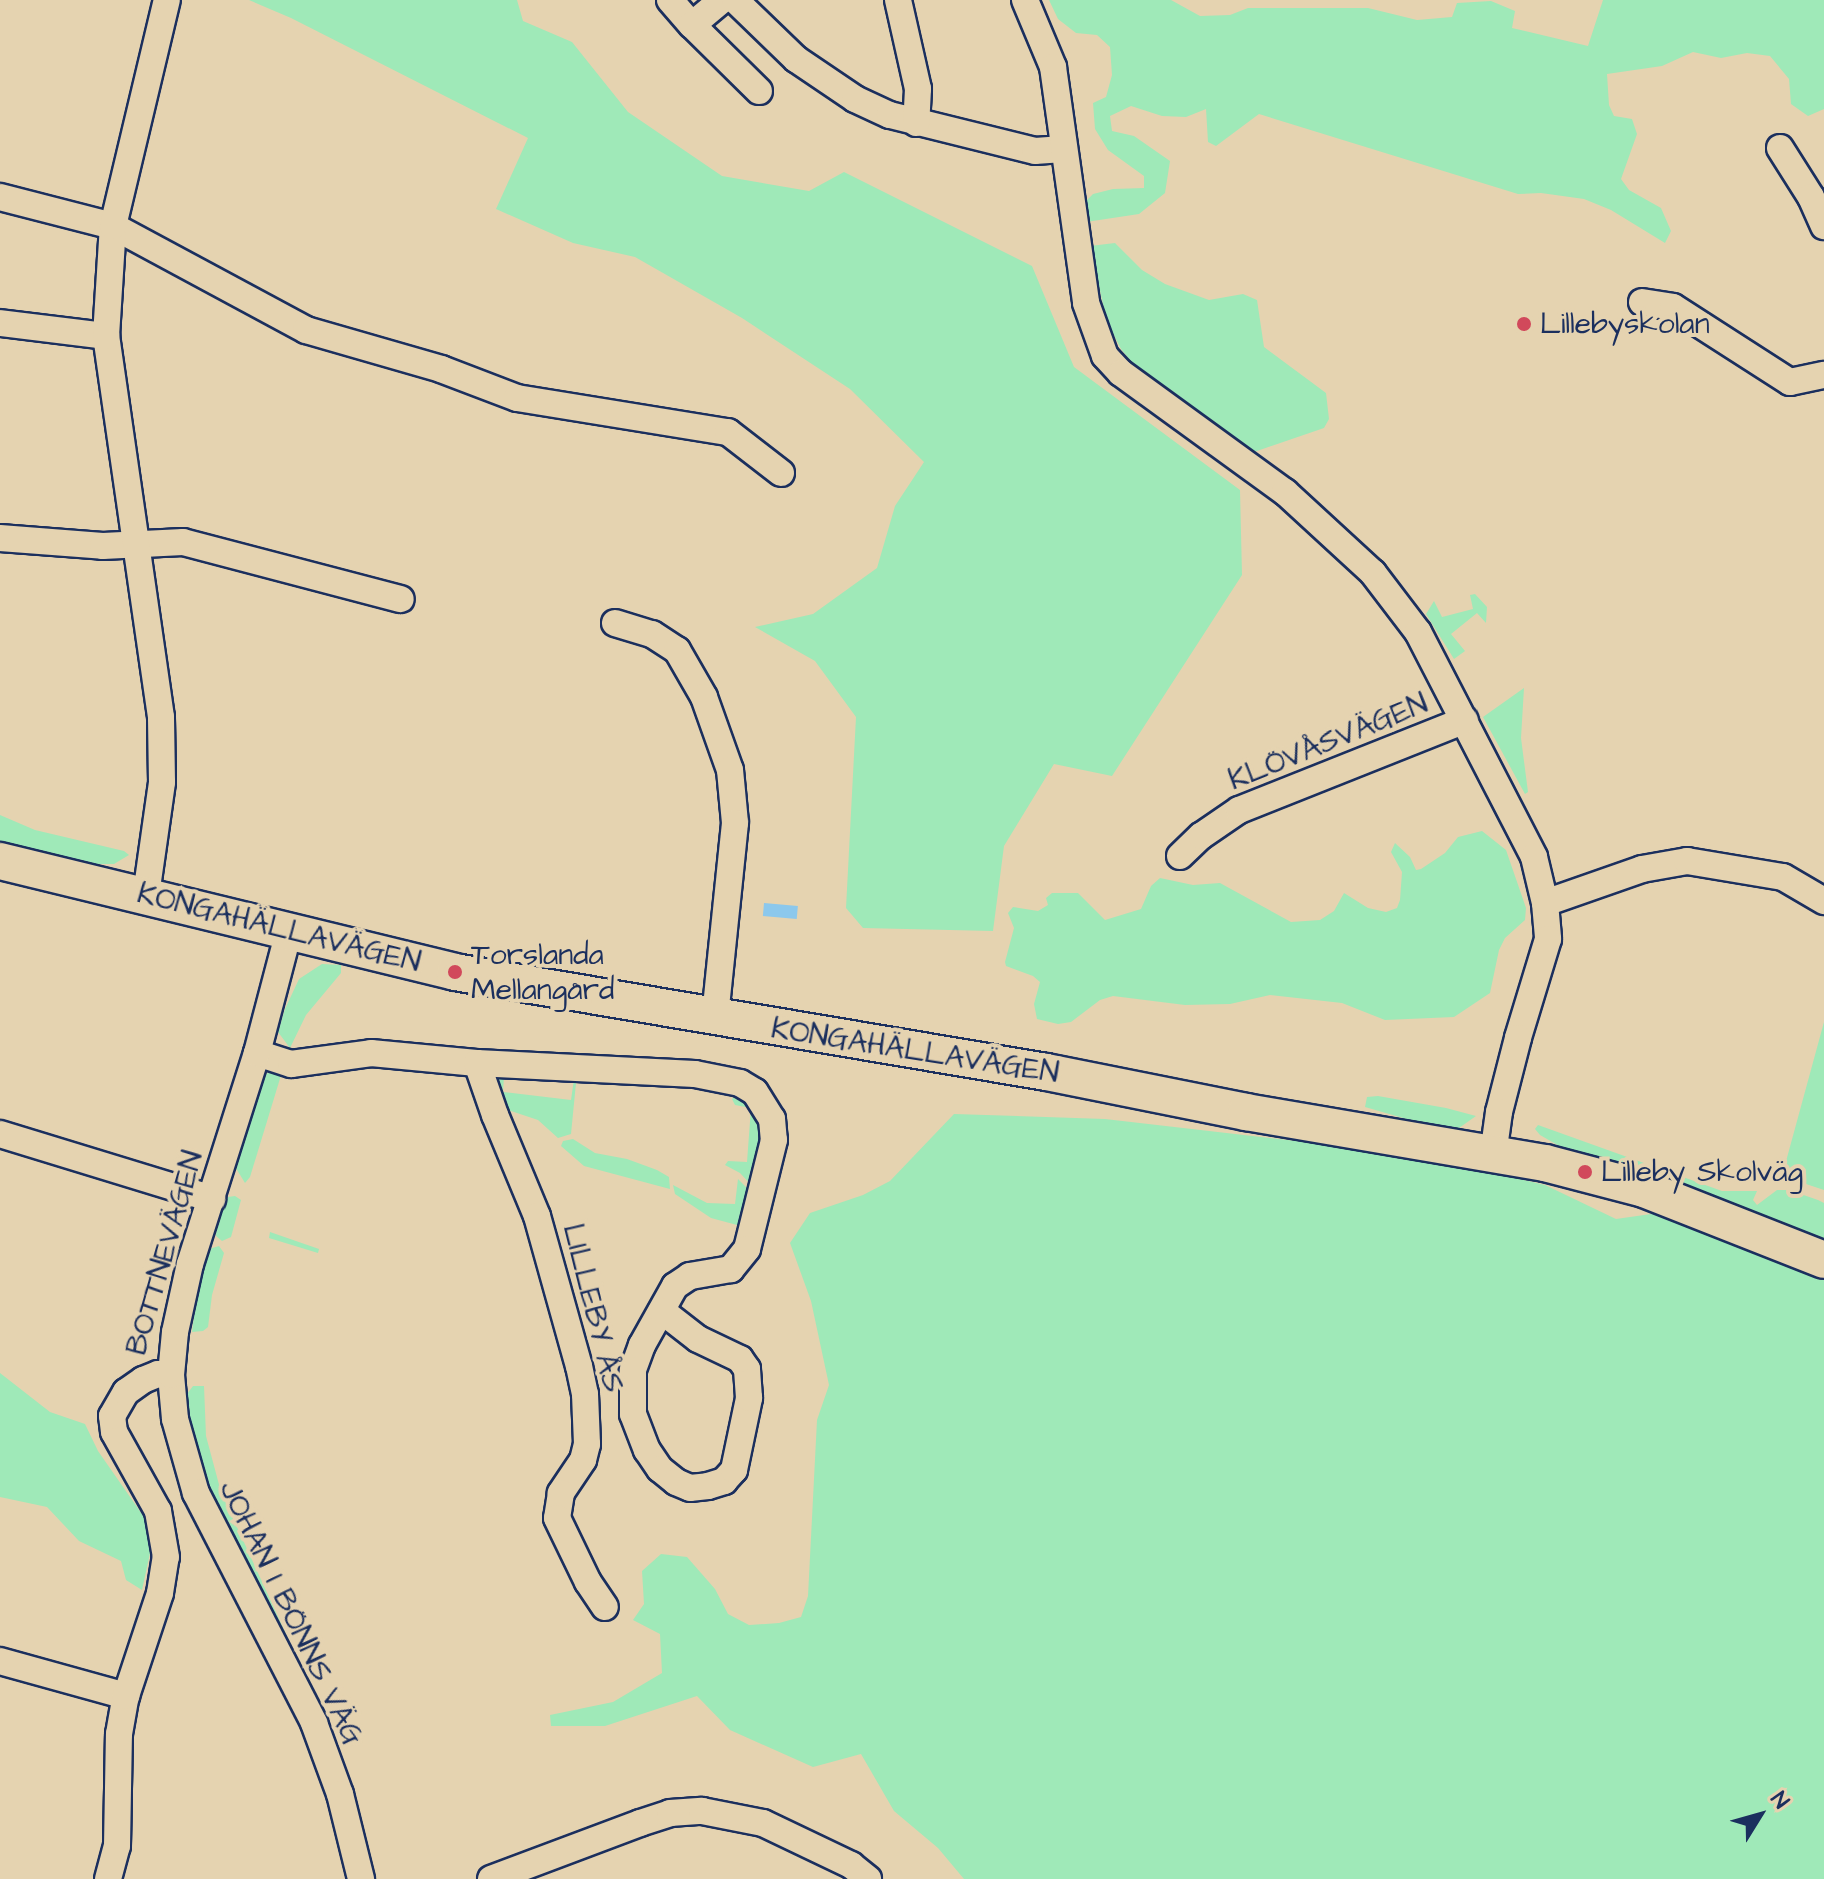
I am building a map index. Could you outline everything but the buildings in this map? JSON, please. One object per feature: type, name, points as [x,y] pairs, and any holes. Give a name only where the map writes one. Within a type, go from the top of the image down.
[{"type":"street","points":[[146,895],[162,782],[161,717],[106,336],[113,226],[167,0]]},
{"type":"street","points":[[670,0],[759,91]]},
{"type":"street","points":[[692,25],[722,0]]},
{"type":"street","points":[[735,0],[796,59],[866,105],[916,123],[1035,151],[1063,149]]},
{"type":"street","points":[[898,0],[918,89],[916,123]]},
{"type":"street","points":[[1025,0],[1053,67],[1061,101],[1063,149],[1086,303],[1105,356],[1121,373],[1285,492],[1365,564],[1418,632],[1534,857],[1545,903],[1548,939],[1518,1038],[1493,1155]]},
{"type":"street","points":[[1780,148],[1811,197],[1824,226]]},
{"type":"street","points":[[0,197],[113,226],[306,330],[441,369],[517,398],[728,432],[781,473]]},
{"type":"street","points":[[1642,302],[1673,307],[1790,382],[1824,375]]},
{"type":"street","points":[[0,323],[106,336]]},
{"type":"street","points":[[0,538],[103,546],[183,542],[401,599]]},
{"type":"street","points":[[615,623],[652,634],[677,650],[704,697],[730,770],[735,823],[715,1018]]},
{"type":"street","name":"KLÖVÅSVÄGEN","points":[[1180,856],[1201,836],[1239,810],[1465,720]]},
{"type":"street","name":"KONGAHÄLLAVÄGEN","points":[[0,861],[455,972],[1046,1072],[1246,1112],[1585,1172],[1644,1189],[1824,1260]]},
{"type":"street","points":[[1545,903],[1642,869],[1687,861],[1783,877],[1824,901]]},
{"type":"street","name":"BOTTNEVÄGEN","points":[[108,1879],[117,1846],[119,1734],[126,1696],[160,1593],[166,1557],[158,1511],[114,1432],[112,1416],[126,1392],[143,1380],[158,1374],[171,1375],[175,1332],[190,1264],[257,1053],[289,931]]},
{"type":"street","name":"LILLEBY ÅS","points":[[257,1053],[291,1064],[371,1053],[477,1063],[695,1074],[740,1083],[763,1099],[772,1119],[774,1140],[743,1258],[731,1269],[683,1278],[675,1286],[642,1345],[633,1370],[633,1414],[642,1441],[660,1469],[690,1488],[724,1481],[734,1470],[750,1381],[745,1364],[698,1339],[662,1311]]},
{"type":"street","name":"LILLEBY ÅS","points":[[477,1063],[537,1216],[580,1370],[585,1394],[587,1444],[583,1460],[561,1493],[557,1518],[588,1582],[605,1607]]},
{"type":"street","points":[[0,1134],[212,1199]]},
{"type":"street","name":"JOHAN I BÖNNS VÄG","points":[[171,1375],[183,1459],[196,1493],[314,1723],[340,1794],[361,1879]]},
{"type":"street","points":[[0,1661],[126,1696]]},
{"type":"street","points":[[491,1879],[670,1813],[702,1811],[763,1823],[851,1865],[868,1879]]},
{"type":"green space","points":[[249,0],[517,0],[523,21],[572,42],[628,112],[722,176],[809,191],[844,172],[1032,266],[1074,367],[1240,490],[1242,575],[1112,776],[1054,764],[1004,846],[993,931],[863,928],[846,908],[856,717],[815,661],[755,627],[813,614],[877,568],[895,506],[924,462],[850,389],[742,318],[635,257],[573,243],[496,209],[528,138],[291,18]]},
{"type":"green space","points":[[1049,0],[1171,0],[1200,16],[1230,15],[1248,8],[1368,8],[1417,20],[1452,17],[1457,3],[1491,1],[1515,11],[1512,28],[1588,46],[1603,0],[1824,0],[1824,109],[1808,116],[1791,104],[1789,79],[1770,56],[1747,53],[1721,58],[1693,52],[1662,66],[1607,74],[1609,105],[1614,116],[1632,119],[1637,134],[1621,179],[1629,190],[1661,208],[1671,231],[1665,243],[1611,210],[1584,199],[1541,193],[1518,194],[1259,114],[1216,146],[1208,142],[1206,109],[1186,117],[1162,116],[1131,106],[1110,116],[1112,131],[1134,136],[1170,161],[1165,193],[1139,214],[1086,222],[1083,204],[1093,194],[1113,189],[1144,188],[1144,176],[1108,150],[1095,129],[1093,103],[1106,97],[1112,75],[1110,47],[1097,35],[1076,33],[1058,19]]},
{"type":"green space","points":[[1115,243],[1142,270],[1165,284],[1209,300],[1243,294],[1257,300],[1264,347],[1326,393],[1329,419],[1324,428],[1254,452],[1134,365],[1121,349],[1107,322],[1090,246]]},
{"type":"green space","points":[[1475,594],[1487,607],[1486,623],[1477,613],[1451,634],[1465,651],[1454,659],[1426,614],[1434,601],[1442,617],[1473,609],[1470,595]]},
{"type":"green space","points":[[1524,688],[1521,738],[1528,792],[1525,794],[1483,717]]},
{"type":"green space","points":[[0,815],[35,830],[124,851],[129,855],[114,864],[94,864],[0,844]]},
{"type":"green space","points":[[1482,831],[1506,850],[1526,908],[1525,920],[1505,938],[1499,950],[1490,993],[1454,1017],[1385,1020],[1342,1003],[1270,995],[1230,1004],[1185,1005],[1113,996],[1100,1000],[1071,1022],[1058,1024],[1037,1019],[1034,1004],[1040,982],[1033,976],[1006,966],[1014,928],[1008,913],[1013,907],[1038,911],[1048,905],[1046,898],[1052,893],[1078,893],[1105,920],[1141,909],[1151,886],[1160,878],[1193,885],[1220,883],[1291,922],[1320,920],[1334,911],[1344,893],[1368,908],[1386,912],[1397,908],[1400,900],[1402,872],[1391,852],[1395,843],[1410,857],[1416,870],[1445,853],[1458,837]]},
{"type":"green space","points":[[322,964],[341,965],[341,973],[306,1015],[290,1048],[278,1032],[285,1009],[299,979]]},
{"type":"green space","points":[[1824,1022],[1824,1190],[1782,1176]]},
{"type":"green space","points":[[278,1069],[282,1072],[250,1177],[245,1183],[234,1165],[260,1082],[266,1074]]},
{"type":"green space","points":[[504,1075],[503,1092],[571,1100],[574,1079],[592,1082],[576,1083],[571,1134],[558,1138],[538,1120],[499,1107],[490,1077]]},
{"type":"green space","points":[[736,1095],[750,1099],[764,1130],[754,1188],[740,1173],[725,1165],[728,1161],[747,1162],[751,1108],[735,1105],[732,1099]]},
{"type":"green space","points":[[1378,1096],[1476,1116],[1459,1128],[1441,1129],[1365,1107],[1367,1097]]},
{"type":"green space","points":[[954,1114],[1105,1119],[1419,1155],[1545,1185],[1616,1219],[1658,1213],[1737,1245],[1805,1256],[1824,1264],[1824,1879],[964,1879],[938,1848],[894,1811],[861,1754],[813,1767],[730,1730],[697,1696],[605,1726],[551,1726],[550,1715],[613,1702],[662,1673],[660,1634],[633,1620],[644,1604],[642,1571],[661,1554],[687,1557],[715,1589],[728,1614],[749,1625],[779,1623],[801,1617],[808,1596],[817,1420],[829,1385],[811,1301],[790,1243],[810,1213],[863,1195],[890,1181]]},
{"type":"green space","points":[[1538,1125],[1722,1191],[1757,1191],[1753,1200],[1757,1205],[1777,1190],[1789,1190],[1818,1200],[1824,1203],[1824,1239],[1643,1169],[1561,1147],[1540,1135],[1535,1129]]},
{"type":"green space","points":[[573,1139],[595,1153],[627,1159],[657,1170],[669,1177],[670,1189],[584,1166],[561,1146],[563,1141]]},
{"type":"green space","points":[[738,1179],[752,1193],[743,1224],[737,1225],[711,1218],[675,1194],[673,1185],[707,1203],[735,1204]]},
{"type":"green space","points":[[235,1196],[241,1200],[231,1237],[222,1241],[216,1236],[217,1221],[228,1197]]},
{"type":"green space","points":[[270,1232],[319,1249],[318,1253],[269,1238]]},
{"type":"green space","points":[[219,1246],[224,1253],[212,1295],[208,1327],[192,1332],[199,1277],[209,1249]]},
{"type":"green space","points":[[0,1373],[50,1412],[85,1424],[98,1451],[144,1517],[152,1544],[142,1590],[126,1580],[121,1561],[79,1541],[47,1507],[0,1497]]},
{"type":"green space","points":[[193,1386],[204,1386],[206,1436],[221,1492],[322,1713],[361,1824],[373,1879],[214,1511],[189,1424],[187,1394]]},
{"type":"water","points":[[764,903],[798,906],[797,919],[763,916]]},
{"type":"place","name":"Lillebyskolan","points":[[1524,324]]},
{"type":"place","name":"Torslanda Mellangård","points":[[455,972]]},
{"type":"place","name":"Lilleby Skolväg","points":[[1585,1172]]}]
